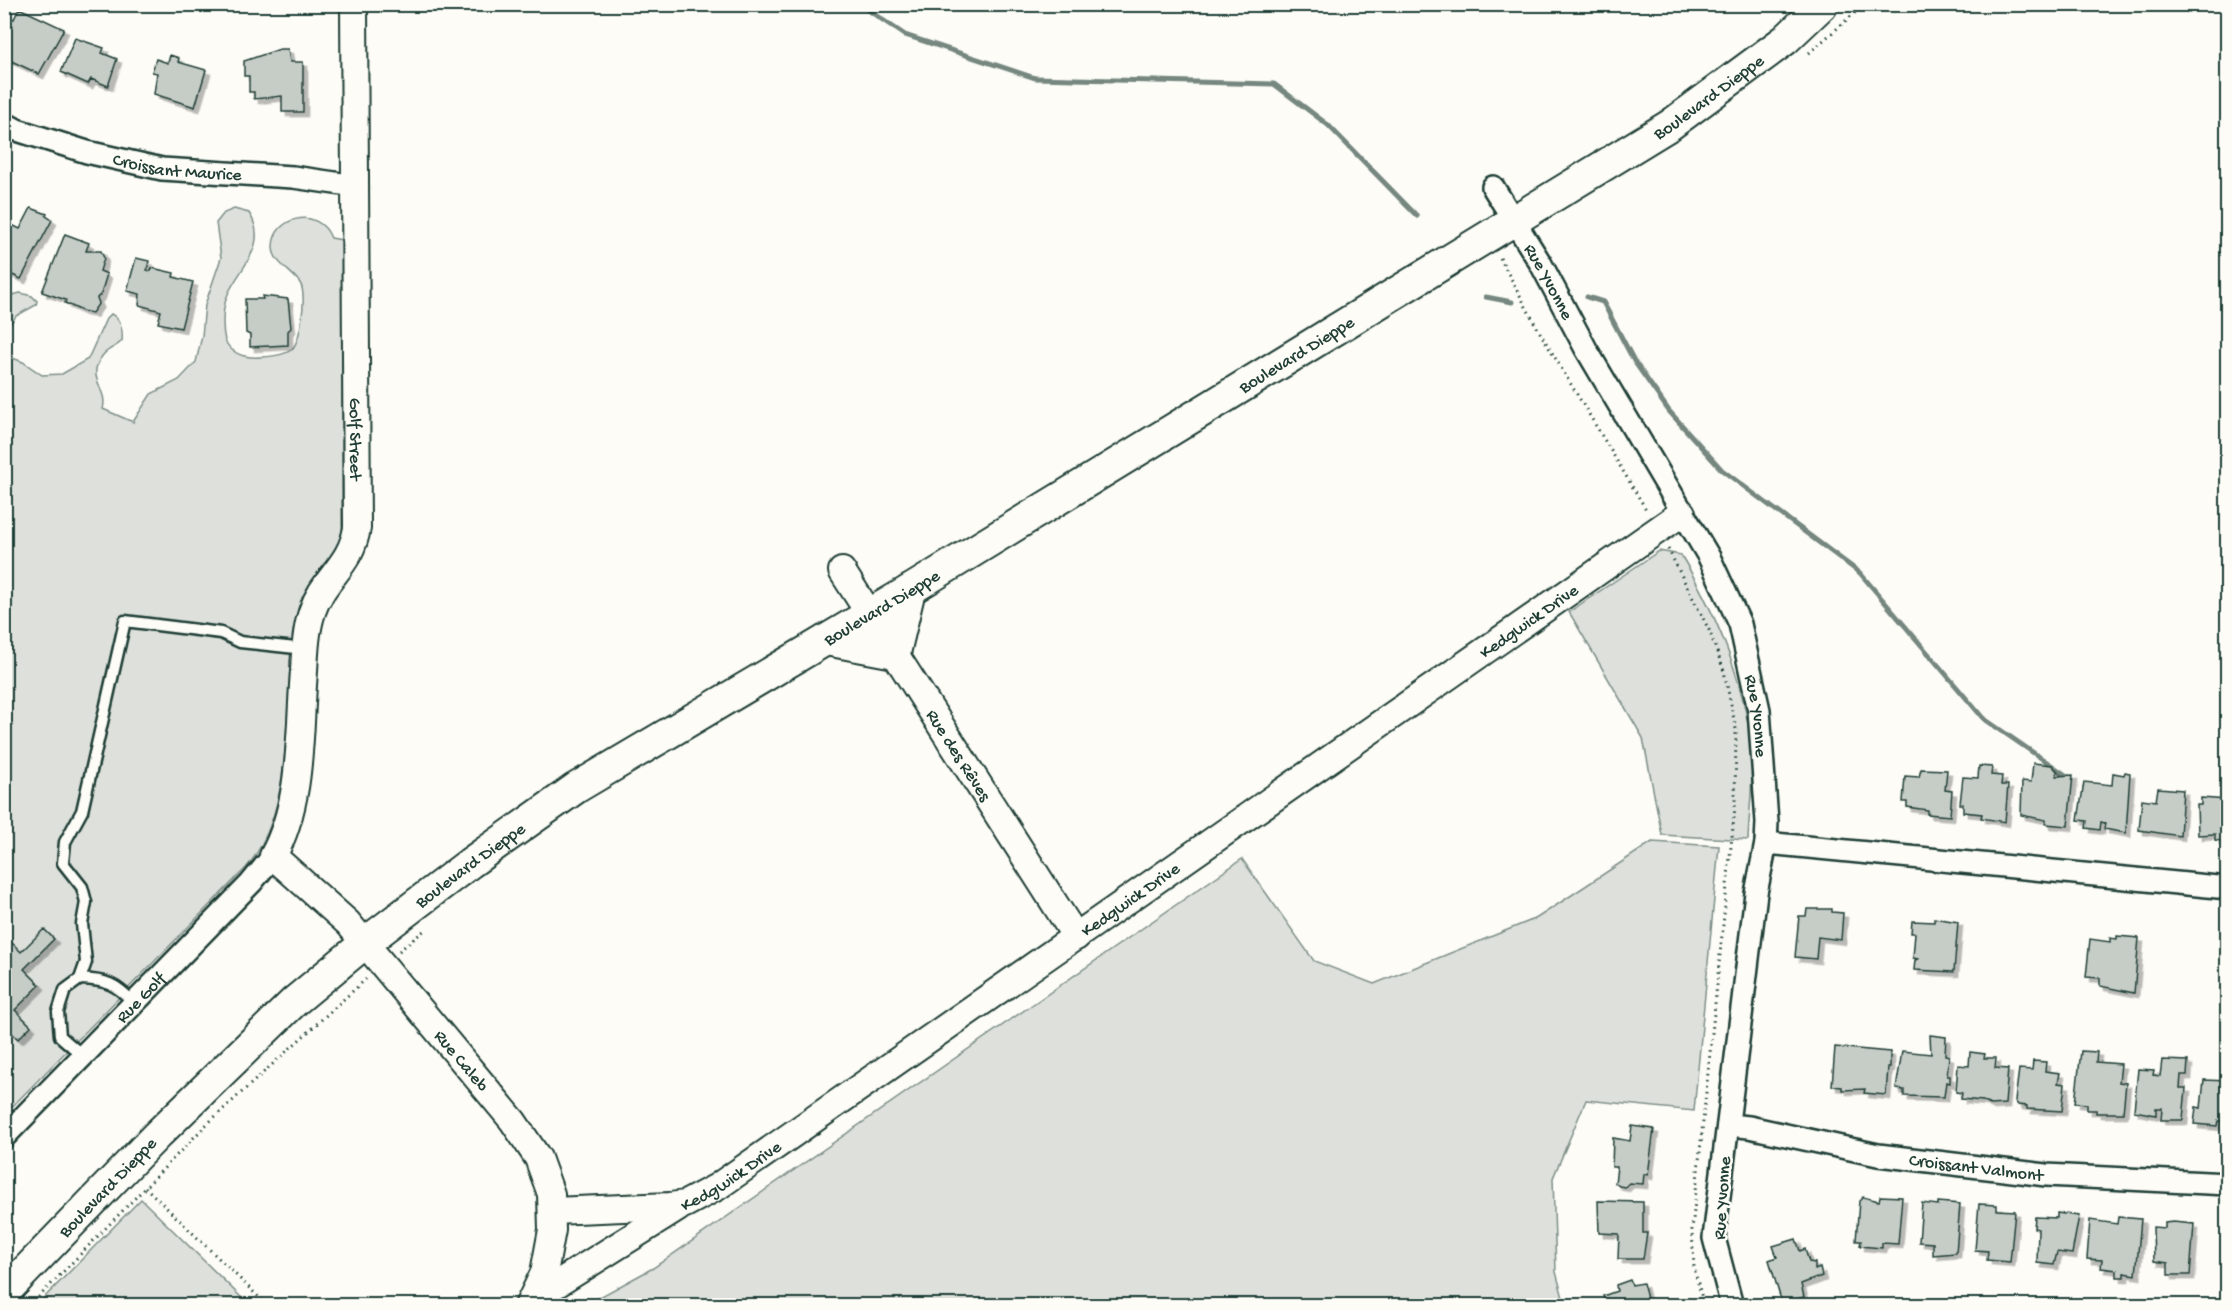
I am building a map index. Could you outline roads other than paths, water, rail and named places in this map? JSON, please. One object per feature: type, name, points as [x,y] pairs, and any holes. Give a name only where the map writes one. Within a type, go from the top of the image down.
[{"type":"main road","name":"Boulevard Dieppe","points":[[4,1293],[157,1135],[295,1001],[365,943],[470,863],[576,788],[910,590],[1169,430],[1515,222],[1670,125],[1785,40],[1823,4]]},
{"type":"main road","points":[[826,640],[895,653],[910,590]]},
{"type":"street","name":"Golf Street","points":[[273,856],[287,824],[295,788],[305,649],[315,604],[351,554],[357,528],[354,4]]},
{"type":"street","name":"Croissant Maurice","points":[[4,123],[17,130],[87,152],[162,169],[293,177],[356,186]]},
{"type":"street","name":"Rue Yvonne","points":[[1492,188],[1515,222],[1709,557],[1740,624],[1759,710],[1766,843],[1756,893],[1714,1238],[1732,1305]]},
{"type":"street","name":"Kedgwick Drive","points":[[553,1211],[638,1209],[685,1204],[736,1173],[1682,513]]},
{"type":"street","name":"Rue des Rêves","points":[[842,571],[1076,937]]},
{"type":"street","points":[[1766,843],[2228,888]]},
{"type":"street","name":"Rue Caleb","points":[[273,856],[334,908],[526,1138],[546,1178],[553,1211],[548,1260],[531,1302]]},
{"type":"street","name":"Rue Golf","points":[[4,1137],[251,883],[273,856]]},
{"type":"street","name":"Croissant Valmont","points":[[1728,1125],[1749,1127],[1878,1155],[2046,1175],[2228,1184]]},
{"type":"street","points":[[531,1302],[685,1204]]},
{"type":"lane","points":[[80,980],[86,962],[82,924],[86,902],[82,887],[63,863],[65,842],[82,812],[125,621],[221,633],[240,642],[305,649]]},
{"type":"lane","points":[[82,1056],[60,1036],[58,1012],[65,990],[80,980],[101,980],[119,988],[134,1003]]},
{"type":"waterway","points":[[859,4],[905,35],[1035,78],[1274,84],[1328,125],[1417,216]]},
{"type":"waterway","points":[[1486,297],[1512,302]]},
{"type":"waterway","points":[[1587,297],[1603,302],[1634,361],[1669,411],[1722,470],[1860,573],[1983,718],[2070,778]]}]
